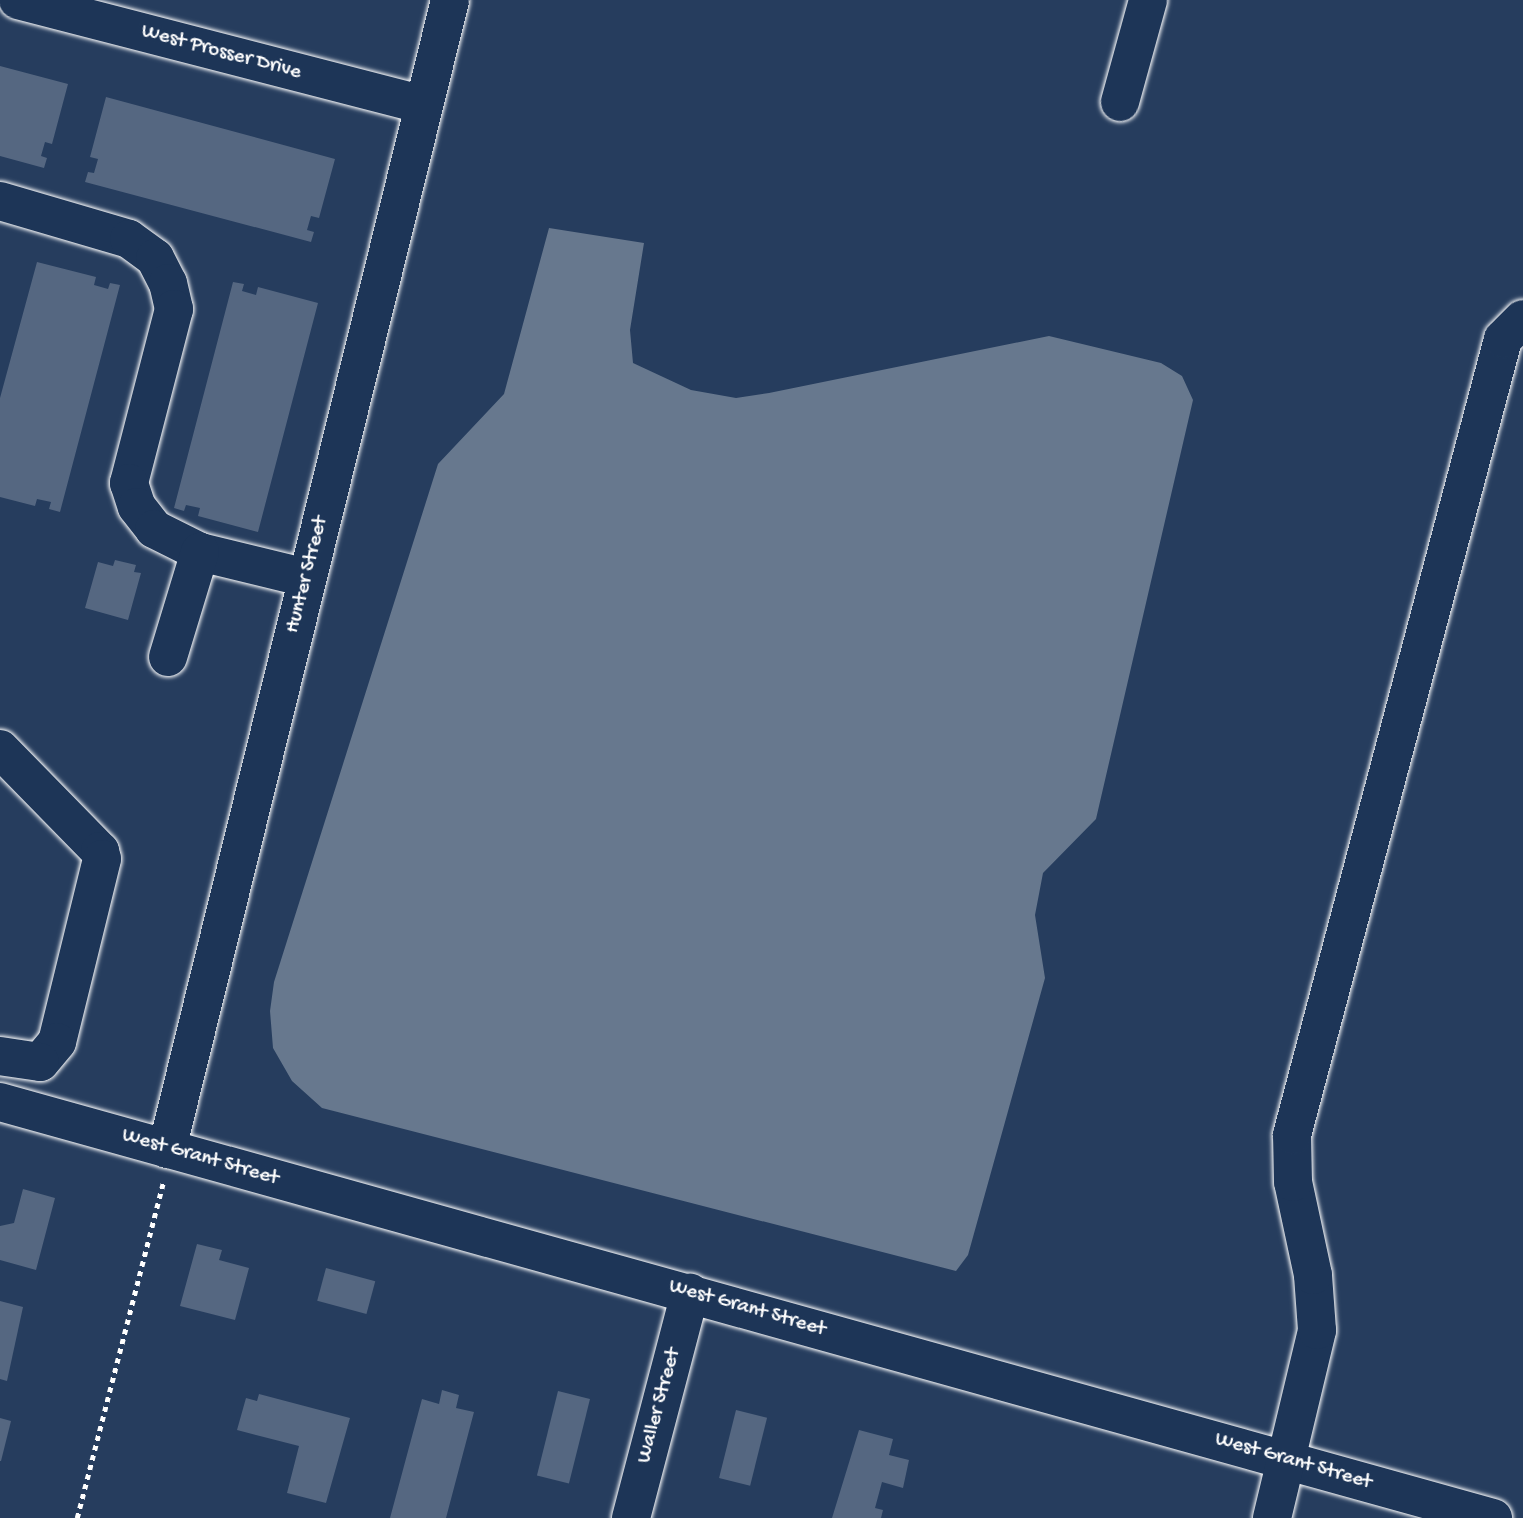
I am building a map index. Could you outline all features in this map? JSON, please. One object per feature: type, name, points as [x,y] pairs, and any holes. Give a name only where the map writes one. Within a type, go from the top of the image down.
[{"type":"street","name":"West Prosser Drive","points":[[18,0],[424,105]]},
{"type":"street","name":"Hunter Street","points":[[166,1162],[450,0]]},
{"type":"street","points":[[1121,102],[1148,0]]},
{"type":"street","points":[[0,201],[118,235],[155,258],[174,309],[129,483],[138,507],[154,529],[201,552],[307,578]]},
{"type":"street","points":[[1272,1518],[1317,1330],[1313,1275],[1293,1182],[1292,1135],[1503,339],[1523,320]]},
{"type":"street","points":[[168,657],[201,552]]},
{"type":"street","points":[[0,749],[100,852],[102,859],[57,1042],[40,1062],[0,1056]]},
{"type":"street","name":"West Grant Street","points":[[0,1102],[166,1162],[690,1293],[1493,1518]]},
{"type":"street","name":"Waller Street","points":[[631,1518],[690,1293]]},
{"type":"path","points":[[78,1518],[166,1162]]},
{"type":"water","points":[[549,228],[644,243],[630,330],[633,363],[691,390],[736,398],[1049,336],[1161,363],[1182,376],[1193,400],[1096,819],[1043,873],[1035,915],[1045,978],[968,1255],[956,1271],[322,1108],[292,1081],[273,1048],[270,1011],[274,982],[438,464],[504,394]]},
{"type":"building","points":[[0,66],[68,84],[52,144],[45,142],[41,156],[47,158],[44,168],[0,156]]},
{"type":"building","points":[[106,97],[335,159],[319,218],[311,216],[307,230],[314,232],[311,242],[85,182],[88,172],[94,173],[98,159],[90,157]]},
{"type":"building","points":[[37,262],[96,277],[94,285],[108,289],[110,283],[120,285],[60,512],[49,509],[51,502],[37,499],[35,506],[0,497],[0,398]]},
{"type":"building","points":[[233,282],[244,284],[242,291],[256,295],[258,287],[318,303],[258,532],[198,516],[200,508],[186,505],[184,511],[174,508]]},
{"type":"building","points":[[115,560],[136,565],[134,572],[141,573],[128,620],[85,608],[98,562],[113,566]]},
{"type":"building","points":[[23,1189],[55,1198],[36,1270],[0,1260],[0,1226],[14,1223]]},
{"type":"building","points":[[197,1244],[222,1250],[219,1260],[249,1268],[235,1320],[180,1306]]},
{"type":"building","points":[[326,1268],[375,1281],[366,1314],[317,1301]]},
{"type":"building","points":[[0,1301],[23,1307],[7,1381],[0,1379]]},
{"type":"building","points":[[442,1390],[459,1395],[456,1408],[474,1412],[446,1518],[390,1518],[422,1399],[439,1404]]},
{"type":"building","points":[[558,1391],[590,1399],[569,1483],[537,1475]]},
{"type":"building","points":[[259,1394],[350,1418],[326,1503],[287,1493],[299,1446],[237,1430],[246,1398],[257,1401]]},
{"type":"building","points":[[736,1410],[767,1418],[750,1486],[719,1478]]},
{"type":"building","points":[[0,1418],[11,1421],[1,1461],[0,1461]]},
{"type":"building","points":[[859,1430],[893,1439],[889,1455],[909,1460],[903,1488],[882,1482],[875,1508],[883,1510],[881,1518],[832,1518]]}]
